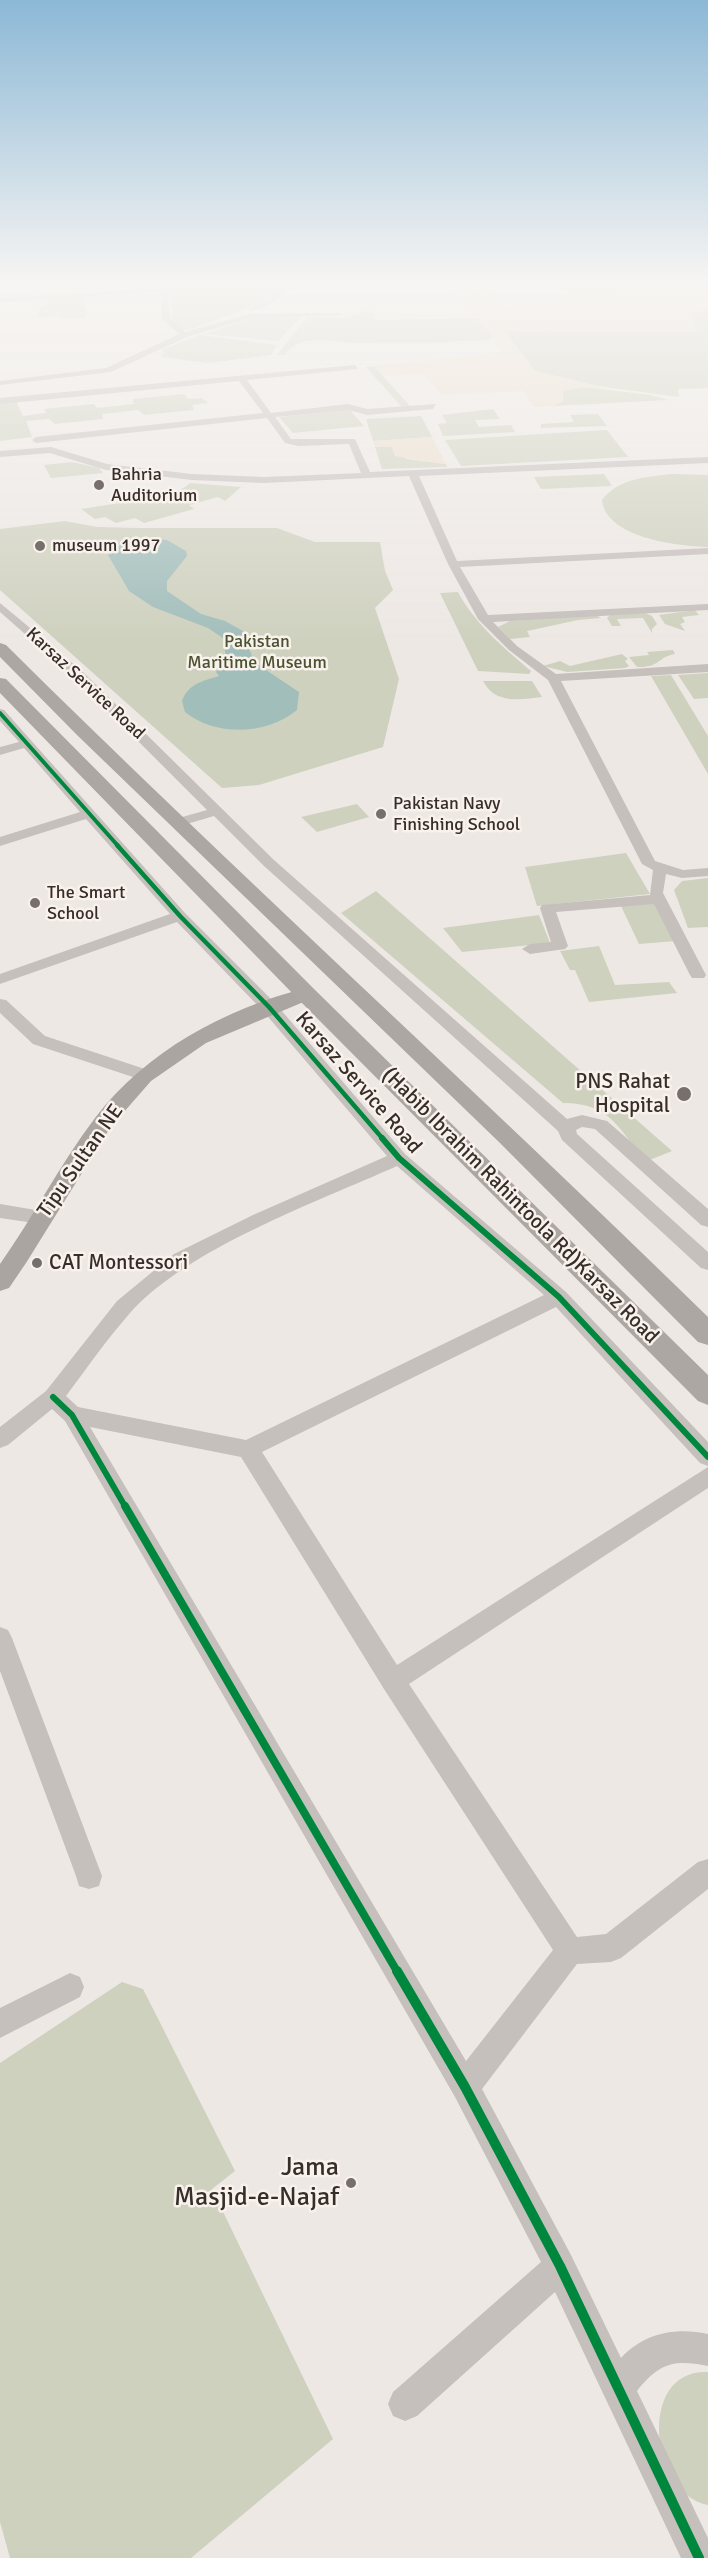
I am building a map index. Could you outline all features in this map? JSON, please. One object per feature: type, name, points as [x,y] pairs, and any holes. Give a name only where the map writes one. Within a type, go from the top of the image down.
[{"type":"highway","points":[[0,648],[509,1137],[708,1334]]},
{"type":"highway","name":"(Habib Ibrahim Rahintoola Rd)Karsaz Road","points":[[0,683],[306,994],[708,1393]]},
{"type":"main road","name":"Tipu Sultan NE","points":[[0,1282],[21,1254],[41,1217],[97,1130],[145,1076],[217,1031],[269,1007],[306,994]]},
{"type":"street","points":[[261,403],[292,443],[354,442],[372,476]]},
{"type":"street","points":[[0,444],[272,417],[348,407],[367,412],[433,406]]},
{"type":"street","points":[[0,454],[58,451],[73,458],[106,467],[192,477],[273,480],[708,460]]},
{"type":"street","points":[[412,474],[453,564],[484,619],[513,648],[553,678],[648,864],[682,874],[708,872]]},
{"type":"street","points":[[453,564],[708,551]]},
{"type":"street","name":"Karsaz Service Road","points":[[0,606],[78,674],[278,871],[567,1129],[568,1136],[708,1263]]},
{"type":"street","points":[[484,619],[708,607]]},
{"type":"street","points":[[553,678],[708,668]]},
{"type":"street","name":"Karsaz Service Road","points":[[0,713],[180,916],[269,1007],[399,1158],[559,1297],[708,1457]]},
{"type":"street","points":[[0,751],[28,743]]},
{"type":"street","points":[[180,822],[217,811]]},
{"type":"street","points":[[0,842],[90,813]]},
{"type":"street","points":[[660,869],[656,893],[698,975]]},
{"type":"street","points":[[530,949],[560,946],[547,908],[659,899]]},
{"type":"street","points":[[0,979],[180,916]]},
{"type":"street","points":[[0,1004],[39,1040],[145,1076]]},
{"type":"street","points":[[567,1129],[571,1123],[578,1121],[601,1125],[708,1220]]},
{"type":"street","points":[[0,1439],[63,1406],[124,1306],[181,1259],[260,1220],[399,1158]]},
{"type":"street","points":[[0,1211],[41,1217]]},
{"type":"street","points":[[63,1406],[248,1449],[559,1297]]},
{"type":"street","points":[[63,1406],[465,2087],[560,2266],[699,2558]]},
{"type":"street","points":[[248,1449],[393,1681],[570,1951]]},
{"type":"street","points":[[393,1681],[708,1476]]},
{"type":"street","points":[[0,1638],[90,1876]]},
{"type":"street","points":[[465,2087],[570,1951],[611,1948],[708,1872]]},
{"type":"street","points":[[0,2024],[69,1987]]},
{"type":"street","points":[[405,2404],[560,2266]]},
{"type":"street","points":[[618,2390],[632,2367],[663,2347],[694,2346],[708,2350]]},
{"type":"green space","points":[[0,403],[17,403],[23,416],[46,413],[44,409],[94,404],[97,408],[134,404],[205,403],[192,405],[194,410],[144,415],[138,410],[102,414],[103,419],[55,424],[49,419],[26,421],[32,437],[0,441]]},
{"type":"green space","points":[[399,403],[408,403],[410,406],[402,407]]},
{"type":"green space","points":[[555,403],[604,403],[554,406]]},
{"type":"green space","points":[[349,409],[364,426],[293,433],[279,417]]},
{"type":"green space","points":[[493,409],[500,419],[475,420],[479,427],[511,425],[515,432],[443,436],[438,424],[447,423],[442,415]]},
{"type":"green space","points":[[598,414],[607,426],[541,428],[541,424],[574,422],[570,415]]},
{"type":"green space","points":[[421,416],[432,437],[373,441],[366,419]]},
{"type":"green space","points":[[607,430],[628,457],[461,466],[445,440]]},
{"type":"green space","points":[[375,447],[392,447],[407,459],[446,464],[447,467],[382,469]]},
{"type":"green space","points":[[72,462],[99,468],[103,473],[51,478],[44,465]]},
{"type":"green space","points":[[604,474],[612,486],[541,489],[534,477]]},
{"type":"green space","points":[[672,474],[708,475],[708,547],[679,545],[645,537],[616,523],[606,513],[602,500],[616,487],[634,480]]},
{"type":"green space","points":[[190,483],[241,487],[225,501],[218,497],[189,505],[194,509],[144,523],[135,518],[116,523],[105,517],[95,519],[81,509],[133,501],[130,497],[169,493],[184,488]]},
{"type":"green space","name":"Pakistan Maritime Museum","points":[[65,521],[97,527],[277,528],[315,542],[380,542],[385,571],[393,590],[375,608],[399,679],[383,747],[259,785],[222,788],[0,590],[0,529]]},
{"type":"green space","points":[[458,592],[481,625],[531,671],[529,674],[478,671],[440,593]]},
{"type":"green space","points":[[695,610],[699,615],[682,617],[685,622],[680,624],[685,631],[665,624],[659,615]]},
{"type":"green space","points":[[645,613],[652,616],[657,624],[652,629],[652,633],[643,618],[617,619],[621,626],[612,626],[607,618],[610,615]]},
{"type":"green space","points":[[596,615],[601,618],[578,620],[527,631],[530,637],[510,639],[498,627],[510,621]]},
{"type":"green space","points":[[673,650],[675,654],[644,667],[637,667],[629,657],[649,655],[647,652]]},
{"type":"green space","points":[[622,654],[628,659],[625,661],[629,666],[625,668],[567,672],[543,666],[560,661],[570,666]]},
{"type":"green space","points":[[708,673],[708,698],[694,699],[678,675]]},
{"type":"green space","points":[[671,675],[708,736],[708,774],[651,676]]},
{"type":"green space","points":[[483,681],[532,681],[542,697],[508,699],[494,694]]},
{"type":"green space","points":[[357,804],[369,817],[317,832],[301,817]]},
{"type":"green space","points":[[626,853],[650,894],[537,906],[525,867]]},
{"type":"green space","points":[[708,878],[708,927],[688,928],[674,890],[682,881]]},
{"type":"green space","points":[[376,891],[672,1151],[645,1162],[612,1120],[592,1107],[563,1103],[341,913]]},
{"type":"green space","points":[[657,903],[676,941],[639,944],[621,906]]},
{"type":"green space","points":[[539,915],[550,943],[462,952],[443,928]]},
{"type":"green space","points":[[599,946],[615,985],[669,982],[677,993],[589,1002],[575,970],[570,970],[560,951]]},
{"type":"green space","points":[[122,1982],[143,1989],[235,2171],[212,2189],[333,2439],[191,2558],[10,2558],[0,2522],[0,2063]]},
{"type":"green space","points":[[708,2372],[708,2505],[688,2496],[673,2479],[664,2457],[659,2433],[661,2410],[669,2390],[685,2376]]},
{"type":"sand","points":[[532,403],[559,403],[554,406],[534,407]]},
{"type":"sand","points":[[432,437],[446,464],[395,456],[392,447],[375,447],[373,441]]},
{"type":"water","points":[[148,538],[167,540],[186,551],[187,556],[167,581],[167,591],[201,614],[225,621],[243,631],[254,662],[299,692],[297,710],[271,724],[241,730],[211,726],[185,712],[182,701],[188,691],[201,682],[219,676],[216,672],[226,657],[223,638],[208,628],[153,607],[129,591],[108,555],[122,543]]},
{"type":"cycle path","points":[[0,713],[180,916],[269,1007],[399,1158],[559,1297],[708,1457]]},
{"type":"cycle path","points":[[53,1397],[72,1415],[465,2087],[560,2266],[699,2558]]},
{"type":"place","name":"Bahria Auditorium","points":[[99,485]]},
{"type":"place","name":"museum 1997","points":[[40,546]]},
{"type":"place","name":"Pakistan Navy Finishing School","points":[[381,814]]},
{"type":"place","name":"The Smart School","points":[[35,903]]},
{"type":"place","name":"PNS Rahat Hospital","points":[[684,1094]]},
{"type":"place","name":"CAT Montessori","points":[[37,1263]]},
{"type":"place","name":"Jama Masjid-e-Najaf","points":[[351,2183]]}]
